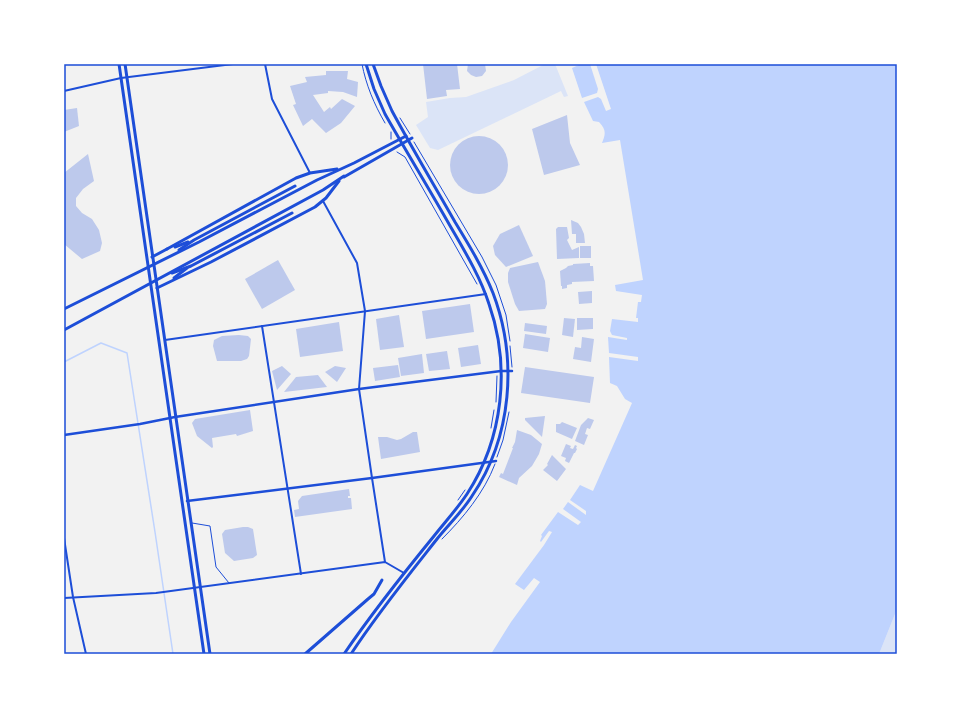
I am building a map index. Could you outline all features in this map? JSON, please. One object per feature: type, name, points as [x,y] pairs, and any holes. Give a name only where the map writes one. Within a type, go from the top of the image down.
[{"type":"main road","points":[[119,64],[204,654]]},
{"type":"main road","points":[[124,64],[210,654]]},
{"type":"main road","points":[[344,654],[368,618],[460,503],[485,462],[498,411],[501,372],[498,340],[486,294],[470,261],[402,144],[379,101],[366,64]]},
{"type":"main road","points":[[351,654],[373,621],[408,575],[472,497],[484,477],[499,441],[504,420],[510,371],[504,331],[489,284],[476,258],[406,136],[386,98],[373,64]]},
{"type":"main road","points":[[64,309],[406,136]]},
{"type":"main road","points":[[64,330],[323,190],[344,176],[412,138]]},
{"type":"main road","points":[[152,257],[296,178],[310,173],[330,171],[354,163]]},
{"type":"main road","points":[[157,288],[301,214],[323,201],[344,176]]},
{"type":"main road","points":[[170,255],[194,240],[295,186]]},
{"type":"main road","points":[[163,276],[191,266],[292,213]]},
{"type":"main road","points":[[167,249],[194,240]]},
{"type":"main road","points":[[169,282],[191,266]]},
{"type":"main road","points":[[404,573],[408,575]]},
{"type":"main road","points":[[305,654],[374,594],[382,580]]},
{"type":"street","points":[[64,91],[121,78],[233,64]]},
{"type":"street","points":[[265,64],[272,100],[310,173]]},
{"type":"street","points":[[323,201],[357,263],[365,311],[359,389],[385,562]]},
{"type":"street","points":[[164,340],[486,294]]},
{"type":"street","points":[[262,326],[300,574]]},
{"type":"street","points":[[64,435],[359,389],[510,371]]},
{"type":"street","points":[[187,501],[496,461]]},
{"type":"street","points":[[64,538],[73,597],[86,654]]},
{"type":"street","points":[[64,598],[156,593],[385,562],[404,573]]},
{"type":"lane","points":[[191,522],[210,526],[216,567],[229,583]]},
{"type":"path","points":[[399,115],[482,257],[496,285],[506,315],[512,358],[510,371]]},
{"type":"path","points":[[442,540],[461,520],[481,491],[496,461],[503,440],[509,412]]},
{"type":"shaded area","points":[[545,64],[555,64],[568,96],[564,97],[561,91],[438,150],[430,148],[416,125],[428,117],[426,102],[466,97],[514,80]]},
{"type":"shaded area","points":[[897,609],[897,654],[879,654]]},
{"type":"water","points":[[581,64],[590,64],[598,89],[597,93],[582,98],[572,68]]},
{"type":"water","points":[[596,64],[897,64],[897,609],[879,654],[491,654],[511,622],[540,582],[534,578],[524,590],[515,584],[552,532],[549,531],[541,542],[541,535],[558,512],[578,525],[581,522],[563,509],[568,502],[586,515],[586,511],[570,500],[580,485],[593,491],[632,403],[625,399],[617,386],[610,383],[609,357],[638,361],[638,357],[609,353],[608,337],[627,340],[627,338],[612,335],[610,331],[612,319],[638,322],[638,318],[636,318],[638,302],[641,302],[642,295],[616,291],[615,285],[643,280],[620,140],[602,143],[605,134],[604,129],[599,122],[593,121],[584,102],[598,97],[601,99],[606,111],[611,109]]},
{"type":"building","points":[[423,64],[457,64],[460,89],[446,90],[447,96],[427,99]]},
{"type":"building","points":[[468,64],[485,64],[486,71],[482,76],[476,77],[467,71]]},
{"type":"building","points":[[326,71],[348,71],[347,79],[358,82],[357,97],[343,92],[328,91],[328,93],[313,95],[324,112],[330,107],[331,109],[342,99],[355,106],[341,123],[326,133],[312,119],[303,126],[293,105],[296,104],[290,86],[307,82],[305,77],[326,75]]},
{"type":"building","points":[[77,108],[79,126],[64,132],[64,110]]},
{"type":"building","points":[[567,115],[570,143],[580,165],[544,175],[532,129]]},
{"type":"building","points":[[473,136],[485,136],[500,144],[508,159],[508,171],[500,186],[485,194],[473,194],[458,186],[450,171],[450,159],[458,144]]},
{"type":"building","points":[[88,154],[94,181],[83,189],[76,198],[76,206],[82,213],[92,219],[99,230],[102,243],[100,251],[82,259],[64,244],[64,173]]},
{"type":"building","points":[[571,220],[578,223],[581,227],[584,234],[585,243],[576,243],[576,234],[572,234]]},
{"type":"building","points":[[519,225],[533,256],[506,267],[495,255],[493,246],[500,234]]},
{"type":"building","points":[[558,227],[567,227],[569,238],[567,240],[572,250],[579,247],[579,258],[557,259],[556,229]]},
{"type":"building","points":[[580,246],[591,246],[591,258],[580,258]]},
{"type":"building","points":[[278,260],[295,290],[262,309],[245,279]]},
{"type":"building","points":[[538,262],[545,281],[547,304],[545,309],[519,311],[515,304],[508,282],[508,273],[510,268]]},
{"type":"building","points":[[590,263],[590,266],[593,266],[594,281],[572,282],[572,284],[567,285],[567,288],[562,289],[560,271],[573,264]]},
{"type":"building","points":[[592,291],[592,303],[579,304],[578,292]]},
{"type":"building","points":[[470,304],[474,332],[426,339],[422,311]]},
{"type":"building","points":[[399,315],[404,347],[380,350],[376,319]]},
{"type":"building","points":[[564,318],[575,319],[573,337],[562,335]]},
{"type":"building","points":[[577,318],[593,318],[593,329],[577,330]]},
{"type":"building","points":[[339,322],[343,351],[300,357],[296,329]]},
{"type":"building","points":[[525,323],[547,326],[546,334],[524,331]]},
{"type":"building","points":[[525,334],[550,338],[548,352],[523,348]]},
{"type":"building","points":[[222,336],[248,336],[251,339],[249,356],[247,359],[241,361],[217,361],[213,346],[214,340]]},
{"type":"building","points":[[582,337],[594,339],[591,362],[573,359],[575,347],[581,348]]},
{"type":"building","points":[[478,345],[481,364],[461,367],[458,348]]},
{"type":"building","points":[[447,351],[450,369],[429,371],[426,354]]},
{"type":"building","points":[[422,354],[424,373],[401,376],[398,358]]},
{"type":"building","points":[[398,365],[400,377],[375,381],[373,368]]},
{"type":"building","points":[[282,366],[291,374],[277,390],[272,371]]},
{"type":"building","points":[[335,366],[346,368],[337,382],[325,372]]},
{"type":"building","points":[[525,367],[594,377],[590,403],[521,393]]},
{"type":"building","points":[[318,375],[327,387],[284,392],[296,377]]},
{"type":"building","points":[[250,410],[253,431],[237,436],[236,434],[212,438],[212,448],[197,436],[192,423],[195,419]]},
{"type":"building","points":[[545,416],[542,437],[525,420],[525,418]]},
{"type":"building","points":[[588,418],[594,420],[590,429],[587,428],[585,434],[588,435],[584,445],[575,441],[581,425]]},
{"type":"building","points":[[562,422],[577,428],[572,439],[556,432],[556,424],[560,424]]},
{"type":"building","points":[[517,430],[531,435],[542,444],[539,454],[532,466],[519,478],[517,485],[499,477],[501,473],[503,474],[513,448]]},
{"type":"building","points":[[413,432],[417,432],[420,452],[381,459],[378,437],[387,437],[397,440]]},
{"type":"building","points":[[566,444],[571,446],[570,448],[573,449],[575,445],[577,446],[577,449],[569,463],[565,461],[566,458],[561,456]]},
{"type":"building","points":[[552,455],[566,469],[557,481],[543,470],[548,465],[547,464]]},
{"type":"building","points":[[349,489],[350,496],[348,496],[348,498],[351,498],[352,509],[295,517],[294,510],[299,509],[298,501],[302,496]]},
{"type":"building","points":[[243,527],[253,529],[257,555],[253,558],[234,561],[225,553],[222,534],[225,530]]},
{"type":"waterway","points":[[64,362],[101,343],[127,353],[173,654]]}]
